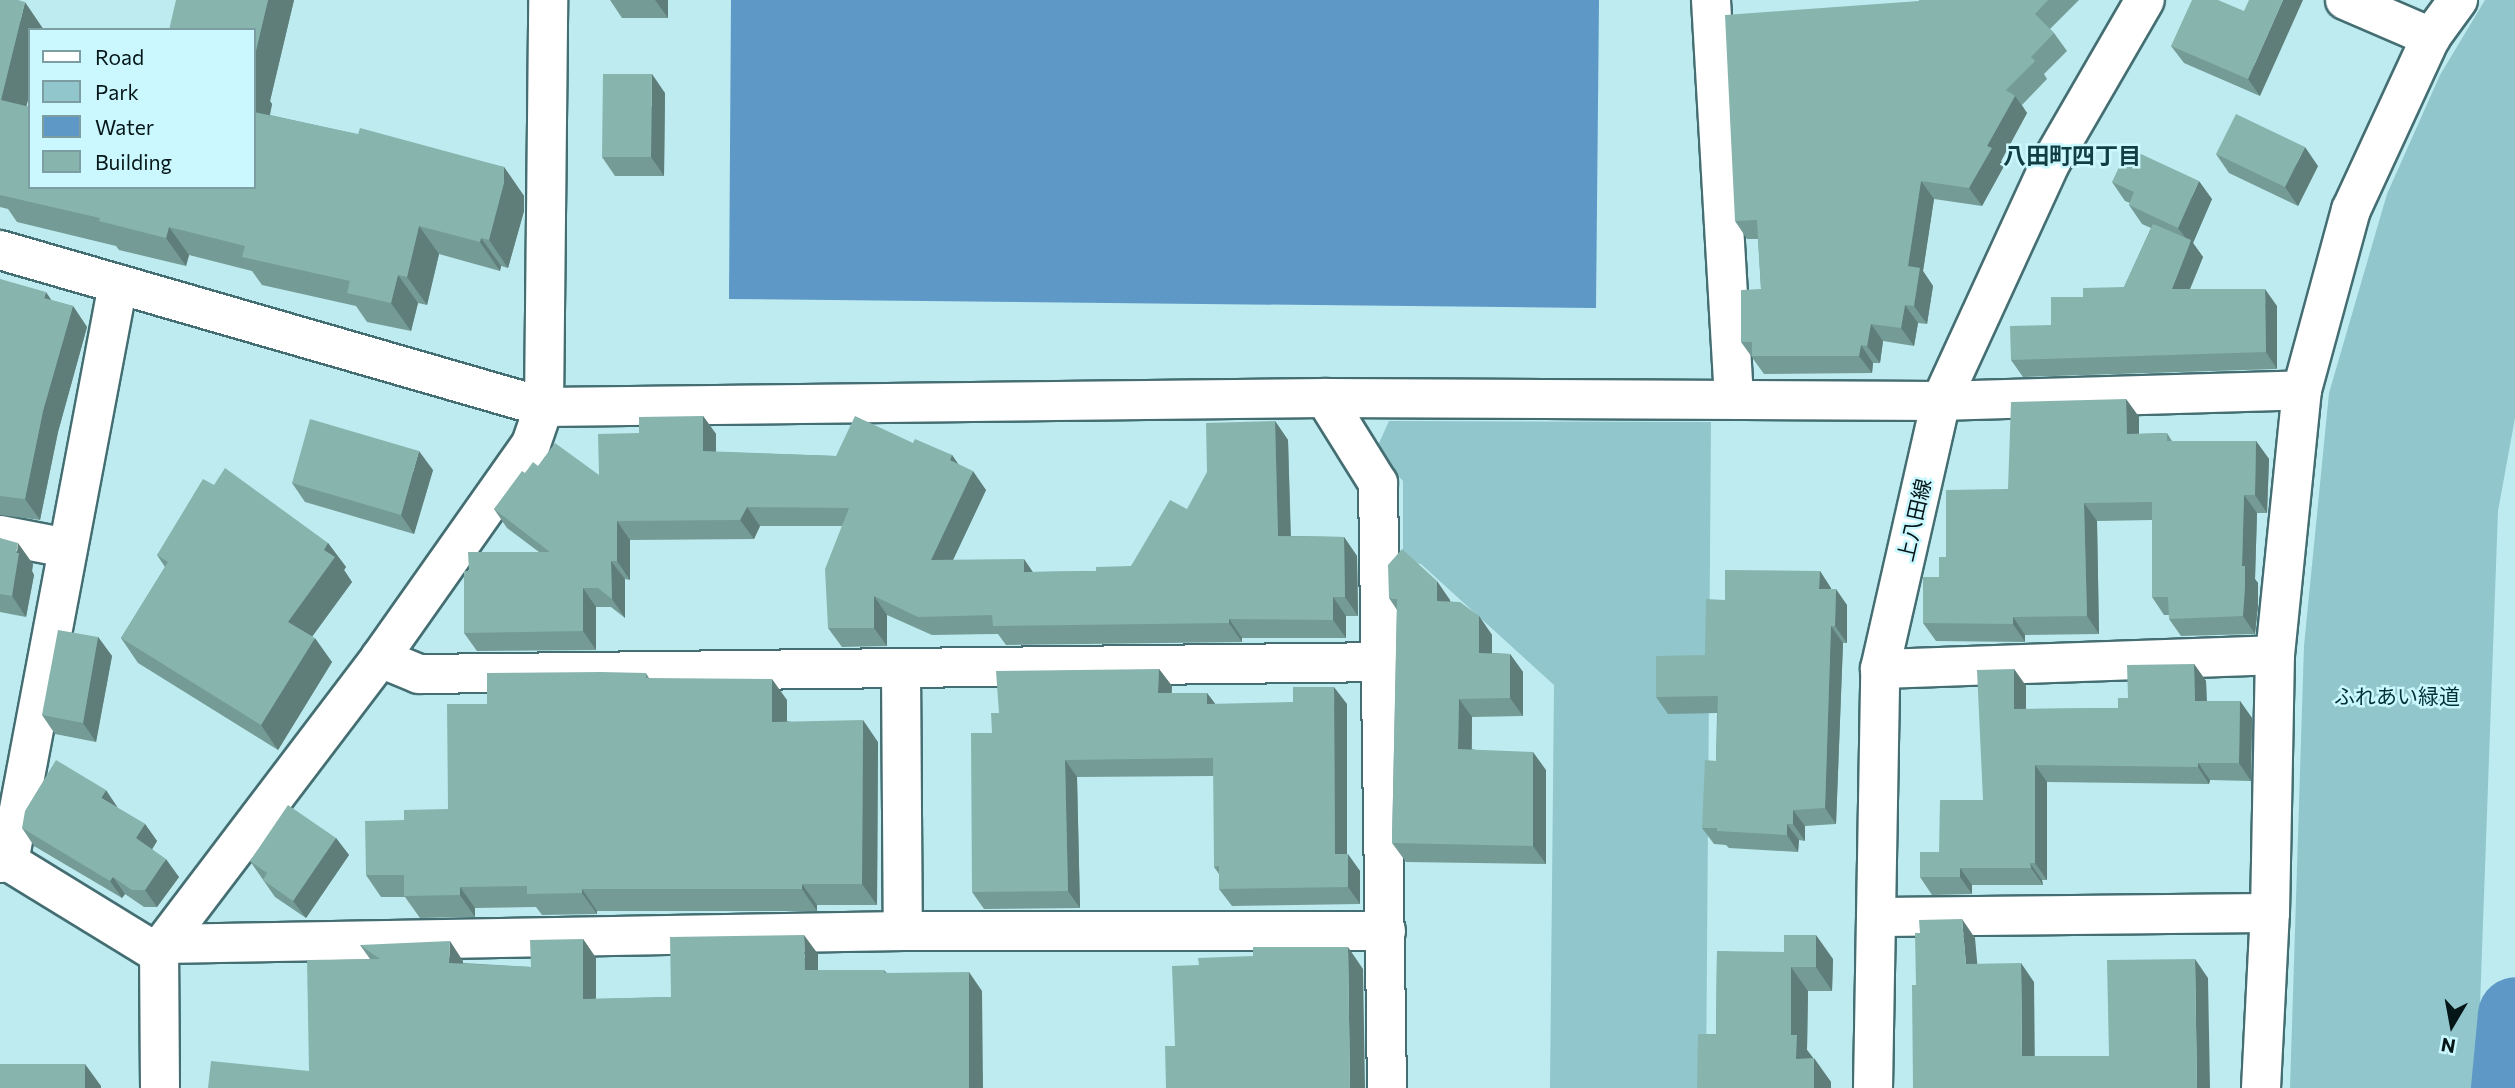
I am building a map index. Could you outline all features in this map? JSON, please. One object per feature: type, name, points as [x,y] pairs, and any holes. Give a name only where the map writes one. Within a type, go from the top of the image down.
[{"type":"street","points":[[160,1088],[161,949],[380,658],[531,444],[544,407],[548,0]]},
{"type":"street","points":[[1710,0],[1734,400]]},
{"type":"street","name":"上八田線","points":[[1873,1088],[1880,669],[1941,401],[2051,162],[2145,0]]},
{"type":"street","points":[[2345,0],[2431,37]]},
{"type":"street","points":[[2261,1088],[2270,913],[2275,655],[2302,390],[2351,209],[2431,37],[2458,0]]},
{"type":"street","points":[[0,250],[544,407],[1325,398],[1941,401],[2302,390]]},
{"type":"street","points":[[118,284],[4,862],[161,949],[903,931],[1386,931]]},
{"type":"street","points":[[1325,398],[1378,483],[1387,1088]]},
{"type":"street","points":[[0,535],[67,548]]},
{"type":"street","points":[[1880,669],[2275,655]]},
{"type":"street","points":[[380,658],[419,674],[1381,662]]},
{"type":"street","points":[[901,669],[903,931]]},
{"type":"street","points":[[1876,917],[2270,913]]},
{"type":"green space","name":"ふれあい緑道","points":[[2485,0],[2515,0],[2515,418],[2498,511],[2477,1088],[2290,1088],[2304,646],[2329,393],[2387,194],[2440,75]]},
{"type":"green space","points":[[1389,421],[1711,422],[1706,1088],[1550,1088],[1554,685],[1421,564],[1403,561],[1403,481],[1375,452]]},
{"type":"water","points":[[731,0],[1599,0],[1596,308],[729,299]]},
{"type":"building","points":[[0,0],[25,2],[1,100],[28,107],[28,189],[256,189],[256,112],[358,134],[360,128],[504,167],[504,183],[489,240],[481,238],[480,242],[419,226],[407,277],[398,275],[391,303],[347,293],[350,281],[242,257],[245,246],[169,227],[166,238],[99,221],[100,218],[0,195]]},
{"type":"building","points":[[176,0],[268,0],[256,51],[256,28],[169,28]]},
{"type":"building","points":[[1919,0],[2048,0],[2035,14],[2054,33],[2031,57],[2035,61],[2006,90],[2015,96],[1987,146],[1992,148],[1969,188],[1921,181],[1908,266],[1920,268],[1914,306],[1905,305],[1901,328],[1871,324],[1867,346],[1861,345],[1859,356],[1752,356],[1752,342],[1741,342],[1741,290],[1761,289],[1757,220],[1735,221],[1725,15]]},
{"type":"building","points":[[2192,0],[2218,0],[2244,11],[2249,0],[2283,0],[2248,79],[2171,46]]},
{"type":"building","points":[[603,74],[652,74],[651,157],[602,157]]},
{"type":"building","points":[[2236,114],[2305,147],[2285,187],[2216,154]]},
{"type":"building","points":[[2128,148],[2199,181],[2178,228],[2129,205],[2134,192],[2112,182]]},
{"type":"building","points":[[2153,224],[2191,240],[2172,289],[2265,289],[2266,352],[2011,360],[2010,326],[2051,325],[2051,297],[2083,297],[2083,288],[2124,287]]},
{"type":"building","points":[[0,279],[46,292],[44,298],[73,306],[43,411],[25,499],[0,496]]},
{"type":"building","points":[[2126,399],[2127,434],[2167,433],[2167,441],[2256,441],[2255,495],[2244,495],[2243,616],[2169,619],[2168,597],[2152,597],[2152,502],[2084,503],[2087,616],[2013,617],[2013,624],[1923,623],[1923,577],[1939,577],[1939,557],[1946,557],[1946,490],[2008,489],[2011,402]]},
{"type":"building","points":[[703,416],[703,451],[836,456],[855,416],[913,443],[915,439],[952,455],[950,460],[973,471],[931,560],[1024,559],[1024,572],[1096,571],[1096,567],[1131,566],[1170,500],[1187,509],[1207,472],[1206,423],[1275,421],[1278,536],[1344,537],[1345,597],[1333,597],[1333,620],[1229,619],[1229,623],[993,626],[992,615],[918,617],[874,596],[874,628],[828,628],[825,569],[849,508],[747,507],[740,520],[617,521],[617,561],[611,561],[612,599],[598,588],[583,588],[583,631],[464,633],[464,571],[469,571],[468,552],[550,552],[494,509],[522,471],[525,473],[533,462],[538,466],[555,443],[599,475],[598,434],[639,433],[639,417]]},
{"type":"building","points":[[310,419],[419,451],[401,515],[292,483]]},
{"type":"building","points":[[225,468],[328,543],[324,550],[335,557],[288,622],[315,638],[261,725],[121,638],[168,562],[157,555],[203,479],[214,485]]},
{"type":"building","points":[[0,538],[18,543],[16,553],[19,553],[12,596],[0,594]]},
{"type":"building","points":[[1402,549],[1437,581],[1437,601],[1460,602],[1479,616],[1479,653],[1510,654],[1510,698],[1459,699],[1458,749],[1533,752],[1533,846],[1392,843],[1397,599],[1389,598],[1388,565]]},
{"type":"building","points":[[1725,570],[1820,571],[1819,589],[1836,589],[1835,626],[1831,626],[1825,808],[1793,810],[1793,824],[1787,824],[1787,835],[1702,828],[1705,760],[1716,761],[1718,696],[1656,697],[1656,656],[1705,655],[1706,599],[1725,600]]},
{"type":"building","points":[[58,630],[98,637],[83,723],[42,715]]},
{"type":"building","points":[[2194,664],[2195,701],[2240,701],[2239,763],[2198,763],[2198,767],[2035,765],[2035,863],[2030,863],[2031,868],[1960,868],[1960,877],[1920,877],[1920,852],[1939,852],[1940,800],[1983,800],[1977,670],[2014,669],[2014,709],[2118,708],[2118,698],[2128,698],[2127,665]]},
{"type":"building","points":[[1159,669],[1158,693],[1207,693],[1207,704],[1293,702],[1293,687],[1334,687],[1335,854],[1348,854],[1348,887],[1219,889],[1219,866],[1214,867],[1213,758],[1065,760],[1068,891],[972,892],[971,733],[992,733],[991,713],[999,713],[996,671]]},
{"type":"building","points":[[487,673],[646,673],[646,678],[772,679],[772,722],[863,720],[862,884],[802,884],[802,889],[582,889],[582,893],[527,894],[527,886],[460,887],[460,895],[404,896],[404,875],[366,875],[365,821],[404,820],[404,810],[448,809],[447,704],[487,704]]},
{"type":"building","points":[[56,760],[106,790],[101,798],[145,824],[136,838],[166,859],[145,890],[132,890],[113,877],[110,881],[22,828],[25,811]]},
{"type":"building","points":[[288,805],[336,838],[293,901],[263,880],[267,873],[250,861]]},
{"type":"building","points":[[1962,919],[1966,964],[2021,963],[2022,1056],[2109,1056],[2107,960],[2195,959],[2197,1088],[1913,1088],[1912,985],[1916,985],[1915,933],[1920,933],[1919,920]]},
{"type":"building","points":[[804,935],[805,970],[969,972],[969,1088],[208,1088],[211,1061],[309,1071],[307,960],[380,959],[360,945],[450,941],[449,963],[531,967],[530,940],[583,939],[583,999],[671,997],[670,937]]},
{"type":"building","points":[[1784,935],[1816,935],[1816,967],[1791,967],[1791,1035],[1797,1035],[1796,1059],[1814,1058],[1814,1088],[1697,1088],[1698,1034],[1716,1034],[1717,951],[1784,952]]},
{"type":"building","points":[[1253,947],[1348,947],[1350,1088],[1166,1088],[1165,1046],[1175,1046],[1172,966],[1199,965],[1198,958],[1253,956]]},
{"type":"building","points":[[0,1064],[85,1064],[85,1088],[0,1088]]},
{"type":"waterway","points":[[2508,1088],[2515,1014]]},
{"type":"district","name":"八田町四丁目","points":[[2072,155]]}]
